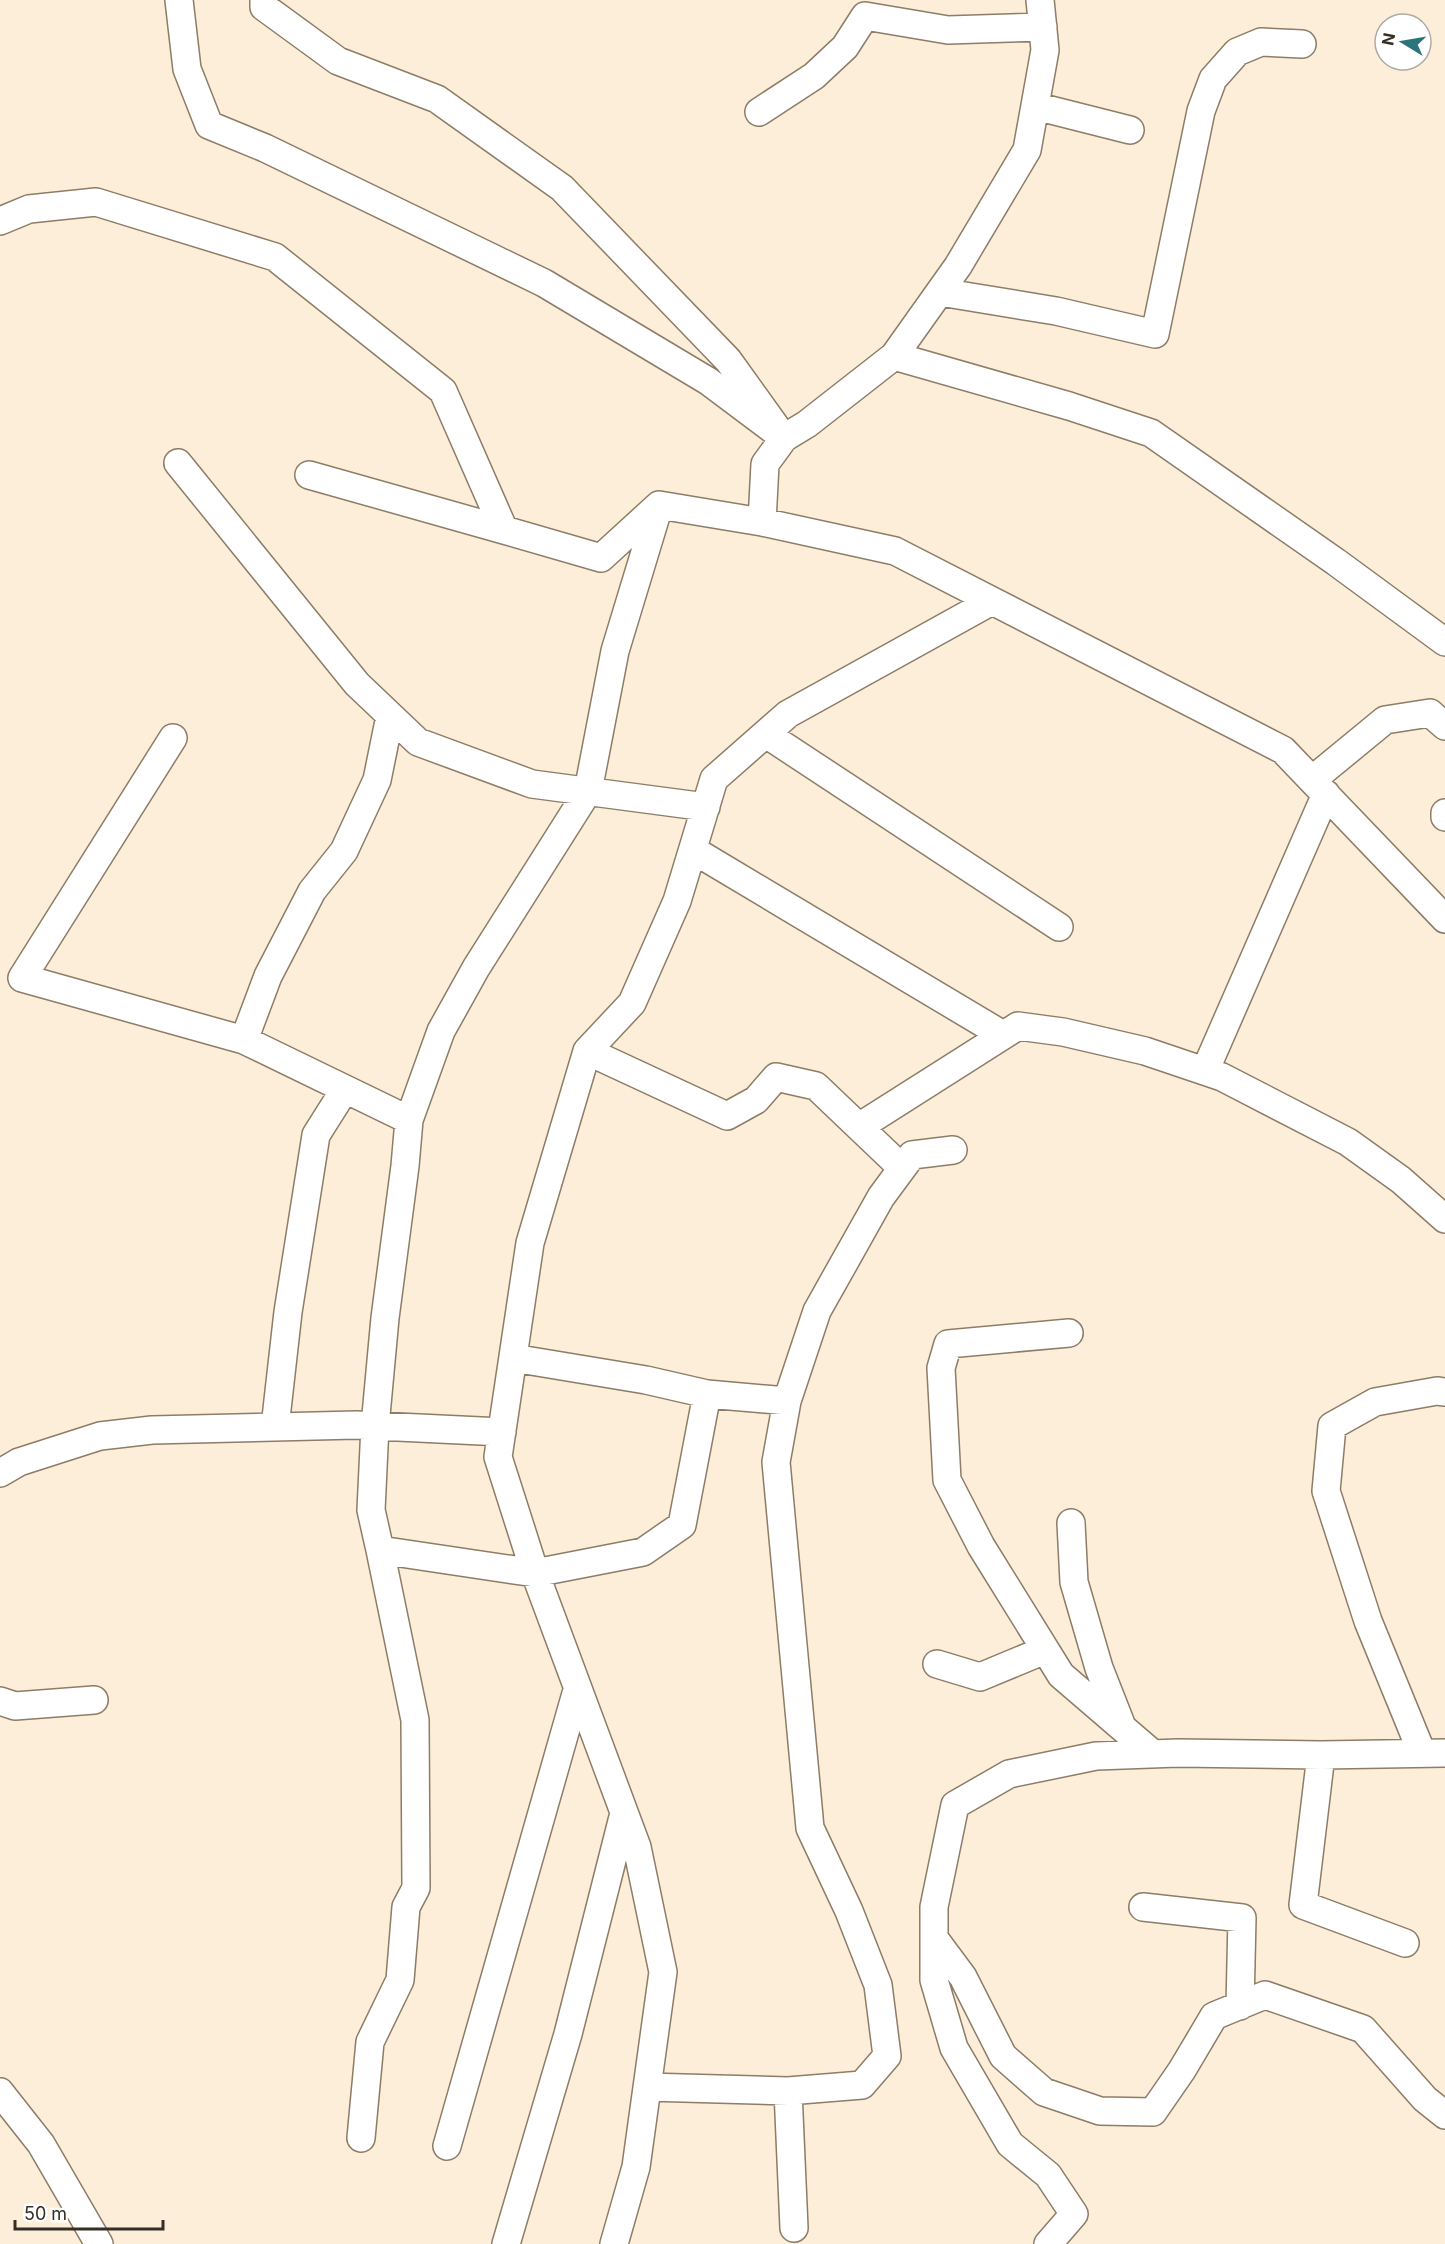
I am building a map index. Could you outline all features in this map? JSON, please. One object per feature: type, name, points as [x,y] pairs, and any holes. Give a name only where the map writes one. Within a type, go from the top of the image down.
[{"type":"street","points":[[179,0],[187,69],[209,125],[265,148],[543,283],[708,381],[784,438]]},
{"type":"street","points":[[264,0],[264,8],[338,61],[437,99],[562,188],[728,360],[784,438]]},
{"type":"street","points":[[762,522],[765,464],[784,438],[807,424],[894,356],[958,266],[1028,150],[1045,50],[1040,0]]},
{"type":"street","points":[[759,112],[814,76],[845,47],[866,16],[948,30],[1043,27]]},
{"type":"street","points":[[940,292],[1056,311],[1155,334],[1202,111],[1213,79],[1237,52],[1261,42],[1302,44]]},
{"type":"street","points":[[1035,106],[1130,130]]},
{"type":"street","points":[[0,221],[29,209],[96,202],[275,257],[444,391],[504,530]]},
{"type":"street","points":[[894,356],[1069,406],[1151,433],[1336,562],[1445,642]]},
{"type":"street","points":[[178,463],[357,684],[418,742],[532,784],[706,807]]},
{"type":"street","points":[[309,475],[601,558],[659,505]]},
{"type":"street","points":[[659,505],[762,522],[894,551],[1284,750],[1445,919]]},
{"type":"street","points":[[361,2138],[370,2042],[400,1980],[406,1907],[416,1888],[415,1720],[371,1510],[375,1426],[385,1318],[409,1120],[441,1031],[476,968],[588,791],[615,651],[659,505]]},
{"type":"street","points":[[614,2244],[636,2167],[663,1972],[637,1847],[535,1573],[498,1457],[530,1243],[587,1051],[632,1003],[677,901],[714,779],[788,714],[992,601]]},
{"type":"street","points":[[1206,1071],[1319,787],[1385,720],[1430,713],[1445,726]]},
{"type":"street","points":[[244,1040],[273,966],[312,891],[344,851],[377,780],[390,716]]},
{"type":"street","points":[[766,734],[1059,927]]},
{"type":"street","points":[[173,738],[22,978],[244,1040],[409,1120]]},
{"type":"street","points":[[693,850],[1004,1035]]},
{"type":"street","points":[[859,1127],[1018,1026],[1063,1032],[1145,1051],[1222,1077],[1348,1142],[1401,1180],[1445,1219]]},
{"type":"street","points":[[587,1051],[728,1116],[756,1100],[776,1077],[816,1086],[902,1168]]},
{"type":"street","points":[[275,1427],[288,1312],[316,1135],[345,1089]]},
{"type":"street","points":[[647,2087],[788,2091],[862,2085],[887,2056],[878,1985],[849,1911],[810,1828],[776,1462],[787,1401],[817,1311],[881,1197],[912,1155],[953,1150]]},
{"type":"street","points":[[1069,1333],[948,1344],[941,1368],[947,1480],[981,1546],[1061,1675],[1153,1754]]},
{"type":"street","points":[[513,1358],[646,1380],[707,1394],[787,1401]]},
{"type":"street","points":[[1048,2244],[1074,2214],[1048,2175],[1010,2144],[954,2048],[934,1980],[934,1906],[955,1805],[1009,1774],[1096,1756],[1434,1753],[1368,1621],[1326,1491],[1332,1426],[1375,1402],[1437,1391],[1445,1392]]},
{"type":"street","points":[[380,1550],[535,1573],[643,1552],[682,1525],[707,1394]]},
{"type":"street","points":[[0,1473],[19,1462],[100,1436],[152,1430],[375,1426],[502,1432]]},
{"type":"street","points":[[1071,1523],[1074,1582],[1099,1668],[1123,1728]]},
{"type":"street","points":[[937,1664],[980,1677],[1045,1650]]},
{"type":"street","points":[[447,2146],[577,1690]]},
{"type":"street","points":[[0,1701],[15,1706],[94,1700]]},
{"type":"street","points":[[1321,1755],[1303,1905],[1405,1943]]},
{"type":"street","points":[[506,2244],[568,2034],[624,1813]]},
{"type":"street","points":[[1143,1907],[1242,1918],[1240,2006]]},
{"type":"street","points":[[934,1938],[963,1977],[1003,2056],[1044,2092],[1100,2111],[1154,2112],[1214,2016],[1265,1995],[1363,2029],[1425,2099],[1445,2115]]},
{"type":"street","points":[[788,2091],[794,2228]]},
{"type":"street","points":[[0,2092],[41,2144],[99,2244]]}]
